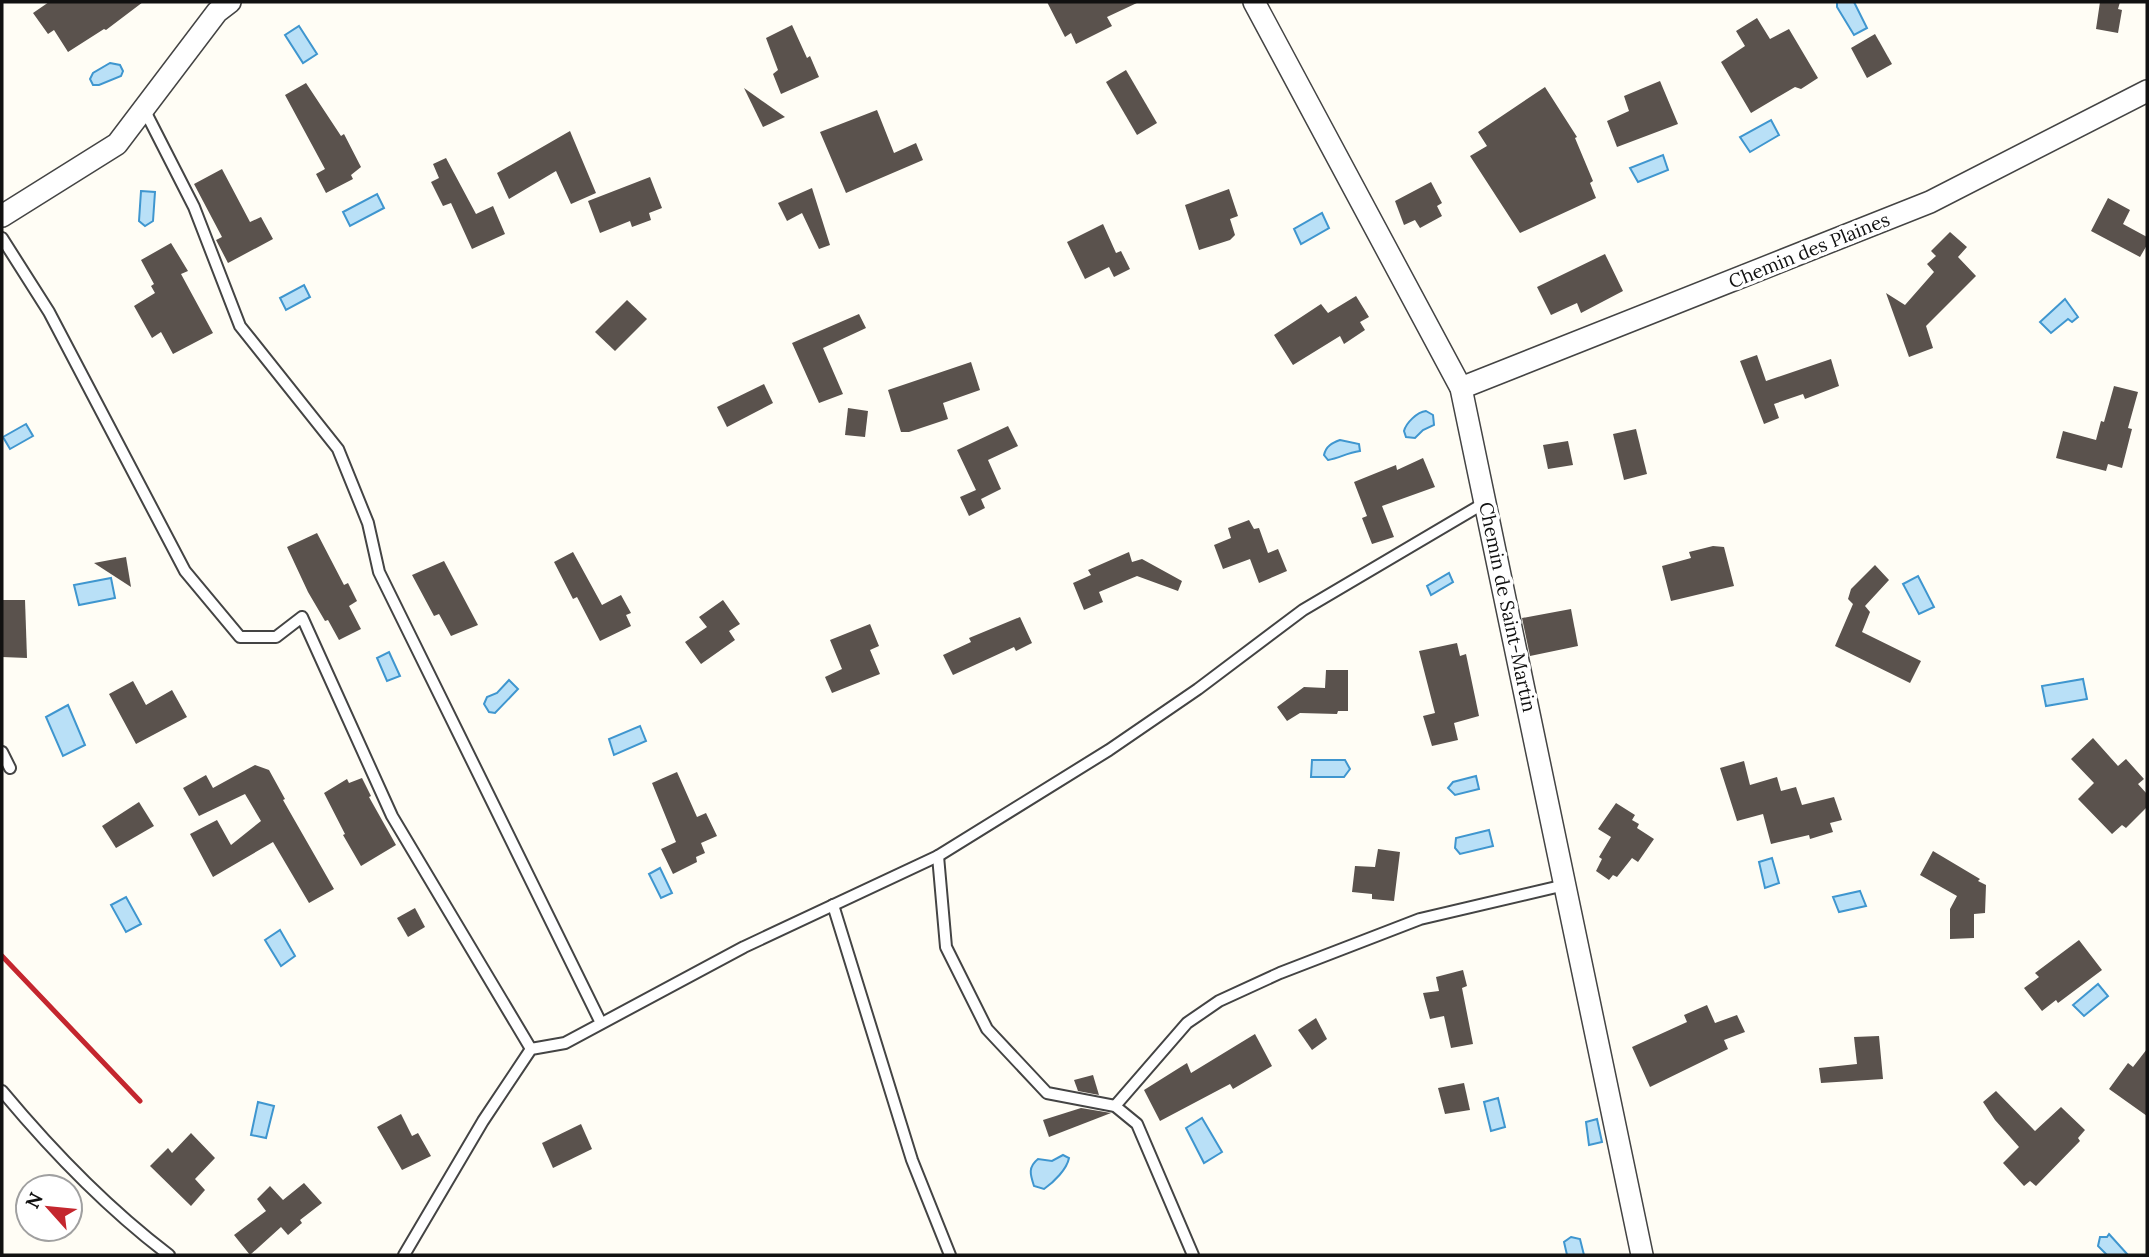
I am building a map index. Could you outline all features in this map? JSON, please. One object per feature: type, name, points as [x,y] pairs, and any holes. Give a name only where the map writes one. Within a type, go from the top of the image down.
[{"type":"street","points":[[2,216],[117,145],[217,12],[230,2]]},
{"type":"street","name":"Chemin de Saint-Martin","points":[[1254,2],[1461,388],[1642,1255]]},
{"type":"street","name":"Chemin des Plaines","points":[[1461,388],[1930,202],[2147,91]]},
{"type":"lane","points":[[144,109],[194,207],[240,326],[338,449],[368,523],[379,572],[601,1023]]},
{"type":"lane","points":[[2,238],[49,312],[185,572],[240,637],[276,638],[302,617],[392,816],[531,1049]]},
{"type":"lane","points":[[404,1255],[483,1121],[531,1049],[565,1043],[744,947],[938,856],[1109,750],[1198,689],[1303,610],[1486,502]]},
{"type":"lane","points":[[2,752],[10,768]]},
{"type":"lane","points":[[938,856],[946,947],[987,1029],[1047,1093],[1115,1106],[1137,1124],[1193,1255]]},
{"type":"lane","points":[[1115,1106],[1187,1023],[1220,1001],[1280,973],[1420,919],[1565,885]]},
{"type":"lane","points":[[833,905],[912,1160],[950,1255]]},
{"type":"lane","points":[[2,1091],[42,1139],[135,1230],[169,1255]]},
{"type":"water","points":[[1837,2],[1854,2],[1867,28],[1854,35],[1837,7]]},
{"type":"water","points":[[299,26],[317,54],[303,63],[285,35]]},
{"type":"water","points":[[110,63],[120,65],[123,71],[121,76],[93,85],[90,79],[93,73]]},
{"type":"water","points":[[1771,120],[1779,135],[1750,152],[1740,137]]},
{"type":"water","points":[[1663,155],[1668,170],[1638,182],[1630,168]]},
{"type":"water","points":[[141,191],[155,192],[153,221],[145,226],[139,221]]},
{"type":"water","points":[[377,194],[384,208],[350,226],[343,212]]},
{"type":"water","points":[[1322,213],[1329,228],[1301,244],[1294,229]]},
{"type":"water","points":[[304,285],[310,297],[286,310],[280,298]]},
{"type":"water","points":[[2065,299],[2078,317],[2072,322],[2068,319],[2051,333],[2040,322]]},
{"type":"water","points":[[1426,411],[1433,415],[1434,425],[1415,438],[1406,437],[1404,431],[1409,421]]},
{"type":"water","points":[[26,424],[33,436],[10,449],[3,437]]},
{"type":"water","points":[[1340,440],[1359,444],[1360,451],[1328,460],[1324,455],[1326,449]]},
{"type":"water","points":[[1449,573],[1453,582],[1431,595],[1427,586]]},
{"type":"water","points":[[1918,576],[1934,607],[1919,614],[1903,584]]},
{"type":"water","points":[[111,578],[115,598],[79,605],[74,585]]},
{"type":"water","points":[[389,652],[400,676],[387,681],[377,658]]},
{"type":"water","points":[[2083,679],[2087,699],[2046,706],[2042,686]]},
{"type":"water","points":[[509,680],[518,689],[495,713],[489,712],[484,704],[487,697],[497,693]]},
{"type":"water","points":[[68,705],[85,745],[63,756],[46,717]]},
{"type":"water","points":[[640,726],[646,741],[614,755],[609,739]]},
{"type":"water","points":[[1312,760],[1345,760],[1350,769],[1344,777],[1311,777]]},
{"type":"water","points":[[1476,776],[1479,789],[1455,795],[1448,788],[1453,782]]},
{"type":"water","points":[[1489,830],[1493,846],[1460,854],[1455,848],[1456,838]]},
{"type":"water","points":[[1772,858],[1779,883],[1765,888],[1759,862]]},
{"type":"water","points":[[660,868],[672,893],[661,898],[649,874]]},
{"type":"water","points":[[1860,891],[1866,906],[1839,912],[1833,897]]},
{"type":"water","points":[[126,897],[141,924],[126,932],[111,905]]},
{"type":"water","points":[[280,930],[295,956],[281,966],[265,940]]},
{"type":"water","points":[[2098,984],[2108,996],[2084,1016],[2073,1005]]},
{"type":"water","points":[[1498,1098],[1505,1127],[1491,1131],[1484,1102]]},
{"type":"water","points":[[258,1102],[274,1106],[266,1138],[251,1135]]},
{"type":"water","points":[[1202,1118],[1222,1152],[1204,1163],[1186,1128]]},
{"type":"water","points":[[1597,1119],[1602,1142],[1589,1145],[1586,1122]]},
{"type":"water","points":[[1063,1155],[1069,1158],[1068,1162],[1056,1179],[1044,1189],[1034,1186],[1031,1171],[1035,1162],[1038,1159],[1052,1161]]},
{"type":"water","points":[[2109,1234],[2128,1255],[2107,1255],[2098,1246],[2100,1237],[2107,1237]]},
{"type":"water","points":[[1571,1237],[1580,1239],[1584,1255],[1567,1255],[1564,1242]]},
{"type":"building","points":[[49,2],[143,2],[106,30],[68,52],[54,30],[48,34],[33,13]]},
{"type":"building","points":[[1047,2],[1139,2],[1107,17],[1112,26],[1076,44],[1071,33],[1065,37]]},
{"type":"building","points":[[2100,2],[2120,2],[2118,9],[2122,10],[2118,33],[2096,29]]},
{"type":"building","points":[[1757,18],[1770,39],[1789,29],[1818,78],[1801,89],[1795,87],[1751,113],[1721,62],[1745,46],[1736,31]]},
{"type":"building","points":[[792,25],[819,77],[781,94],[773,74],[778,70],[766,38]]},
{"type":"building","points":[[1875,34],[1892,64],[1867,78],[1851,48]]},
{"type":"building","points":[[1126,70],[1157,123],[1137,135],[1106,82]]},
{"type":"building","points":[[1660,81],[1678,124],[1617,147],[1607,121],[1629,111],[1624,96]]},
{"type":"building","points":[[306,83],[341,136],[344,134],[361,167],[351,175],[353,179],[326,193],[316,174],[325,169],[285,95]]},
{"type":"building","points":[[1545,87],[1577,137],[1575,138],[1593,181],[1590,183],[1596,198],[1520,233],[1470,156],[1487,146],[1478,132]]},
{"type":"building","points":[[744,88],[785,117],[763,127]]},
{"type":"building","points":[[877,110],[894,153],[916,143],[923,160],[846,193],[820,132]]},
{"type":"building","points":[[570,131],[596,193],[571,204],[556,171],[509,199],[497,173]]},
{"type":"building","points":[[446,158],[476,214],[493,206],[505,234],[472,249],[451,203],[443,206],[431,182],[439,178],[433,164]]},
{"type":"building","points":[[222,169],[250,222],[261,217],[273,239],[228,263],[216,240],[222,237],[194,184]]},
{"type":"building","points":[[650,177],[662,208],[649,213],[651,220],[632,227],[630,221],[600,233],[588,201]]},
{"type":"building","points":[[1431,182],[1442,203],[1437,206],[1442,216],[1420,228],[1415,220],[1404,225],[1395,201]]},
{"type":"building","points":[[812,188],[830,245],[819,249],[802,213],[787,221],[778,203]]},
{"type":"building","points":[[1229,189],[1238,216],[1230,219],[1235,235],[1230,240],[1199,250],[1185,205]]},
{"type":"building","points":[[2108,198],[2130,210],[2123,224],[2147,237],[2147,245],[2140,257],[2091,231]]},
{"type":"building","points":[[1103,224],[1116,253],[1121,251],[1130,269],[1114,277],[1109,267],[1085,279],[1067,242]]},
{"type":"building","points":[[1950,232],[1967,247],[1958,257],[1976,276],[1926,326],[1933,348],[1909,357],[1886,293],[1905,305],[1934,272],[1927,264],[1936,256],[1931,251]]},
{"type":"building","points":[[171,243],[188,271],[181,274],[213,333],[173,354],[161,332],[152,338],[134,306],[155,293],[151,286],[154,284],[141,260]]},
{"type":"building","points":[[1605,254],[1623,291],[1581,313],[1577,303],[1551,315],[1537,287]]},
{"type":"building","points":[[1356,296],[1369,317],[1360,322],[1365,330],[1344,344],[1340,336],[1293,365],[1274,335],[1321,304],[1328,313]]},
{"type":"building","points":[[627,300],[647,319],[615,351],[595,332]]},
{"type":"building","points":[[859,314],[866,328],[823,348],[843,394],[819,403],[792,343]]},
{"type":"building","points":[[1757,355],[1766,381],[1831,359],[1839,386],[1805,399],[1803,394],[1774,404],[1779,418],[1764,424],[1740,361]]},
{"type":"building","points":[[971,362],[980,390],[943,403],[948,419],[909,432],[901,432],[888,390]]},
{"type":"building","points":[[764,384],[773,403],[727,427],[717,407]]},
{"type":"building","points":[[2114,386],[2138,392],[2128,428],[2132,429],[2122,468],[2108,464],[2106,471],[2056,458],[2063,431],[2096,440]]},
{"type":"building","points":[[848,408],[868,411],[865,437],[845,435]]},
{"type":"building","points":[[1008,426],[1018,446],[988,460],[1001,489],[981,499],[985,508],[969,516],[960,497],[976,490],[957,450]]},
{"type":"building","points":[[1636,429],[1647,474],[1624,480],[1613,434]]},
{"type":"building","points":[[1568,441],[1573,465],[1548,469],[1543,445]]},
{"type":"building","points":[[1423,458],[1435,487],[1382,506],[1394,537],[1372,544],[1362,518],[1367,516],[1354,482],[1396,465],[1397,470]]},
{"type":"building","points":[[1249,520],[1254,529],[1259,528],[1268,553],[1278,549],[1287,571],[1259,583],[1250,559],[1223,569],[1214,545],[1231,538],[1228,528]]},
{"type":"building","points":[[317,533],[344,585],[348,583],[357,601],[349,606],[361,629],[339,640],[308,592],[287,547]]},
{"type":"building","points":[[1713,546],[1724,547],[1734,586],[1671,601],[1662,566],[1691,558],[1689,552]]},
{"type":"building","points":[[573,552],[602,605],[621,595],[631,613],[626,615],[631,626],[600,641],[577,597],[573,599],[554,562]]},
{"type":"building","points":[[1129,552],[1132,562],[1142,559],[1182,581],[1178,591],[1137,576],[1099,592],[1103,602],[1084,610],[1073,583],[1091,575],[1088,570]]},
{"type":"building","points":[[126,557],[131,587],[94,563]]},
{"type":"building","points":[[444,561],[478,625],[451,636],[439,614],[434,616],[412,575]]},
{"type":"building","points":[[1875,565],[1889,580],[1865,606],[1870,612],[1862,632],[1921,661],[1910,683],[1835,646],[1853,604],[1848,599],[1851,589]]},
{"type":"building","points":[[2,600],[25,600],[27,658],[2,657]]},
{"type":"building","points":[[723,600],[740,624],[729,631],[735,640],[701,664],[685,642],[707,627],[699,617]]},
{"type":"building","points":[[1571,609],[1578,646],[1530,656],[1522,618]]},
{"type":"building","points":[[1020,617],[1032,643],[1016,651],[1014,647],[953,675],[943,655],[971,642],[969,638]]},
{"type":"building","points":[[870,624],[879,646],[870,650],[880,674],[832,693],[825,677],[842,669],[830,640]]},
{"type":"building","points":[[1457,643],[1460,656],[1466,654],[1479,716],[1454,723],[1458,740],[1432,746],[1423,716],[1435,713],[1419,651]]},
{"type":"building","points":[[1326,670],[1348,670],[1348,711],[1338,711],[1337,714],[1300,713],[1287,721],[1277,707],[1304,687],[1325,688]]},
{"type":"building","points":[[133,681],[146,705],[172,690],[187,717],[136,744],[109,694]]},
{"type":"building","points":[[2093,738],[2118,766],[2126,759],[2144,779],[2138,784],[2147,794],[2147,807],[2126,828],[2122,825],[2112,834],[2078,799],[2094,783],[2071,759]]},
{"type":"building","points":[[1744,761],[1750,785],[1777,777],[1781,791],[1796,787],[1802,805],[1834,797],[1842,820],[1830,823],[1833,832],[1810,839],[1809,835],[1771,844],[1763,814],[1737,821],[1720,768]]},
{"type":"building","points":[[255,765],[269,770],[334,889],[309,903],[273,842],[213,877],[190,834],[217,820],[231,845],[261,821],[245,794],[199,816],[183,788],[206,775],[213,788]]},
{"type":"building","points":[[677,772],[697,817],[706,813],[717,836],[701,843],[705,853],[696,857],[697,862],[673,874],[661,849],[676,842],[652,783]]},
{"type":"building","points":[[362,778],[371,796],[369,797],[396,845],[361,866],[324,793],[347,779],[349,783]]},
{"type":"building","points":[[139,802],[154,826],[116,848],[102,826]]},
{"type":"building","points":[[1616,803],[1635,815],[1632,820],[1639,824],[1637,828],[1654,839],[1638,862],[1632,858],[1617,877],[1613,875],[1609,880],[1596,871],[1602,859],[1599,857],[1611,837],[1598,829]]},
{"type":"building","points":[[1378,849],[1400,852],[1394,901],[1372,899],[1372,894],[1352,892],[1355,866],[1375,867]]},
{"type":"building","points":[[1933,851],[1986,885],[1985,913],[1974,914],[1974,938],[1950,939],[1950,909],[1957,896],[1920,875]]},
{"type":"building","points":[[415,908],[425,927],[408,937],[397,918]]},
{"type":"building","points":[[2079,940],[2102,970],[2058,1003],[2056,1000],[2042,1011],[2024,988],[2039,977],[2035,973]]},
{"type":"building","points":[[1463,970],[1467,986],[1462,988],[1473,1044],[1451,1048],[1444,1016],[1430,1019],[1423,993],[1439,991],[1436,977]]},
{"type":"building","points":[[1707,1005],[1715,1023],[1737,1015],[1745,1032],[1724,1040],[1728,1049],[1650,1087],[1632,1047],[1687,1022],[1684,1015]]},
{"type":"building","points":[[1316,1018],[1327,1039],[1312,1050],[1298,1030]]},
{"type":"building","points":[[1255,1034],[1272,1066],[1233,1089],[1230,1084],[1160,1121],[1144,1090],[1187,1063],[1191,1073]]},
{"type":"building","points":[[1879,1036],[1883,1079],[1821,1083],[1819,1068],[1857,1064],[1854,1037]]},
{"type":"building","points":[[2147,1049],[2147,1116],[2109,1089],[2128,1063],[2133,1067]]},
{"type":"building","points":[[1093,1075],[1099,1095],[1078,1091],[1074,1080]]},
{"type":"building","points":[[1464,1083],[1470,1110],[1445,1114],[1438,1088]]},
{"type":"building","points":[[1996,1091],[2035,1131],[2061,1107],[2085,1130],[2078,1138],[2080,1141],[2036,1186],[2030,1181],[2024,1186],[2003,1163],[2019,1147],[1983,1102]]},
{"type":"building","points":[[1081,1108],[1111,1113],[1049,1137],[1043,1120]]},
{"type":"building","points":[[401,1114],[412,1136],[418,1133],[431,1156],[402,1170],[377,1127]]},
{"type":"building","points":[[581,1124],[592,1149],[553,1168],[542,1143]]},
{"type":"building","points":[[191,1133],[215,1158],[195,1179],[205,1190],[191,1206],[150,1166],[168,1148],[172,1153]]},
{"type":"building","points":[[304,1183],[322,1203],[300,1220],[302,1223],[288,1235],[281,1227],[250,1255],[234,1235],[266,1211],[257,1199],[270,1186],[283,1200]]},
{"type":"railway","points":[[2,956],[140,1101]]}]
